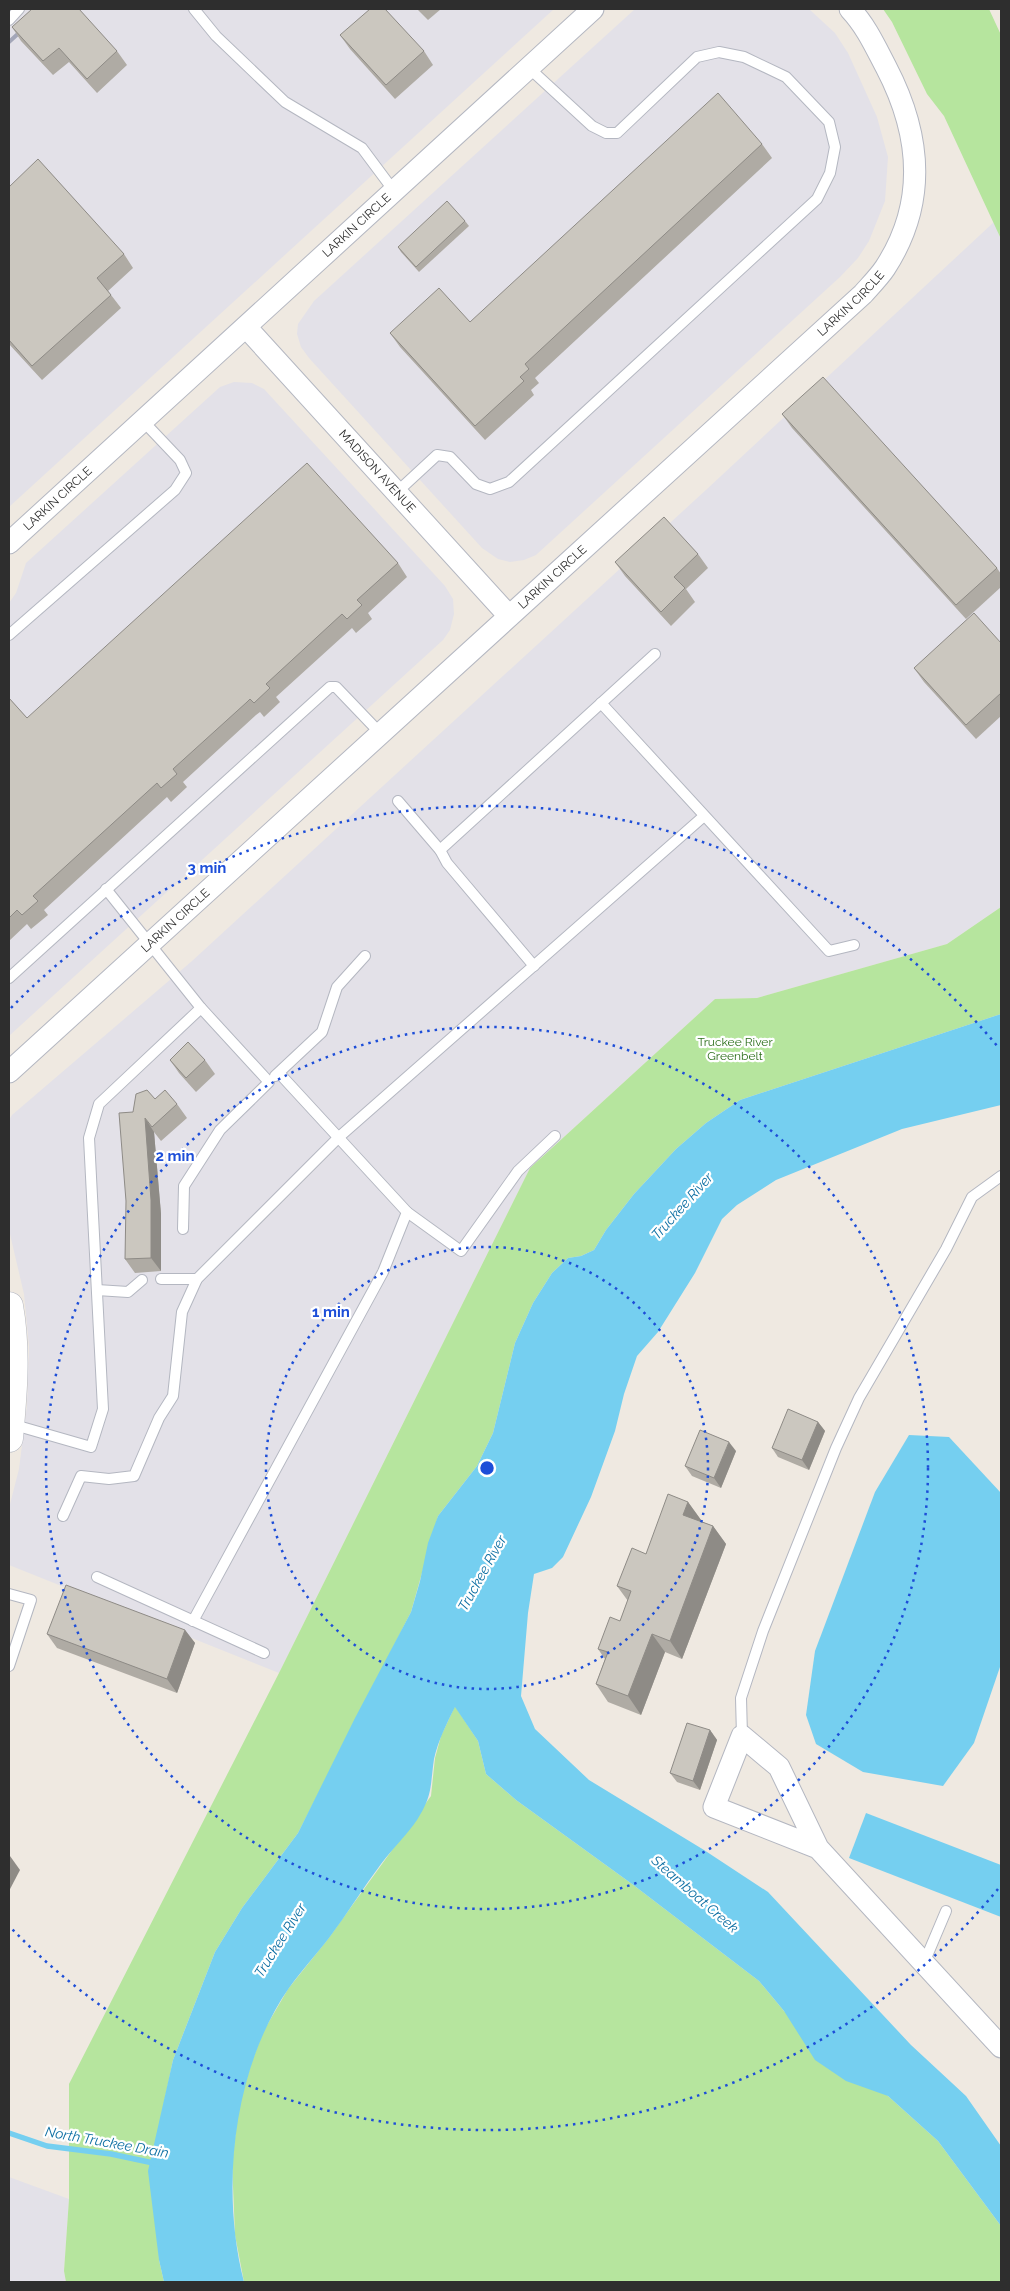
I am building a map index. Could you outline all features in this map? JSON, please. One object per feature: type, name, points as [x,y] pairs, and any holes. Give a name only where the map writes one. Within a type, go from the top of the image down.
[{"type":"main road","points":[[9,1306],[14,1356],[14,1392],[9,1431]]},
{"type":"street","name":"LARKIN CIRCLE","points":[[9,543],[594,9]]},
{"type":"street","name":"LARKIN CIRCLE","points":[[9,1072],[863,294],[885,270],[898,245],[910,212],[916,179],[914,147],[908,118],[889,74],[866,30],[850,9]]},
{"type":"street","name":"MADISON AVENUE","points":[[246,327],[509,616]]},
{"type":"street","points":[[818,1848],[714,1806],[742,1736],[778,1767],[818,1848],[1001,2046]]},
{"type":"lane","points":[[9,20],[20,9]]},
{"type":"lane","points":[[194,9],[216,36],[285,102],[362,148],[394,192]]},
{"type":"lane","points":[[397,492],[438,455],[450,457],[476,484],[490,490],[509,482],[817,199],[830,173],[835,147],[829,122],[786,77],[744,57],[719,52],[697,57],[617,133],[606,133],[592,126],[529,68]]},
{"type":"lane","points":[[11,628],[175,490],[186,473],[180,460],[143,421]]},
{"type":"lane","points":[[440,850],[655,654]]},
{"type":"lane","points":[[9,978],[330,687],[336,688],[380,734]]},
{"type":"lane","points":[[601,703],[829,951],[854,945]]},
{"type":"lane","points":[[398,801],[440,850],[447,864],[534,966]]},
{"type":"lane","points":[[63,1516],[81,1476],[109,1479],[134,1476],[159,1418],[173,1396],[182,1312],[197,1279],[339,1138],[704,816]]},
{"type":"lane","points":[[106,890],[151,942],[201,1008],[269,1082]]},
{"type":"lane","points":[[183,1229],[184,1186],[220,1130],[322,1032],[337,987],[365,956]]},
{"type":"lane","points":[[9,1431],[90,1447],[103,1409],[89,1138],[99,1104],[201,1008]]},
{"type":"lane","points":[[279,1072],[408,1212],[461,1251],[518,1171],[555,1136]]},
{"type":"lane","points":[[742,1736],[741,1698],[763,1631],[836,1448],[859,1398],[946,1249],[972,1197],[1001,1176]]},
{"type":"lane","points":[[193,1621],[384,1272],[408,1212]]},
{"type":"lane","points":[[161,1279],[197,1279]]},
{"type":"lane","points":[[96,1290],[128,1292],[142,1280]]},
{"type":"lane","points":[[97,1578],[264,1654]]},
{"type":"lane","points":[[9,1594],[31,1600],[9,1666]]},
{"type":"lane","points":[[924,1963],[946,1911]]},
{"type":"shaded area","points":[[9,9],[554,9],[9,507]]},
{"type":"shaded area","points":[[635,9],[809,9],[835,33],[848,53],[877,117],[888,157],[885,201],[869,241],[858,258],[840,277],[536,555],[524,560],[510,562],[498,559],[482,548],[309,358],[301,347],[297,334],[298,324],[314,301]]},
{"type":"shaded area","points":[[994,222],[1001,239],[1001,907],[947,944],[757,998],[715,999],[530,1168],[279,1673],[9,1565],[9,1508],[19,1469],[27,1405],[29,1346],[24,1294],[9,1230],[9,1120],[12,1115],[192,961],[707,489]]},
{"type":"shaded area","points":[[234,382],[252,383],[264,389],[445,586],[453,599],[454,614],[450,630],[443,640],[9,1036],[9,603],[16,593],[26,563],[220,387]]},
{"type":"shaded area","points":[[9,2177],[69,2199],[64,2271],[66,2282],[9,2282]]},
{"type":"green space","points":[[883,9],[989,9],[1001,35],[1001,239],[944,116],[927,94],[892,22]]},
{"type":"green space","name":"Truckee River Greenbelt","points":[[1001,907],[1001,1014],[740,1100],[706,1123],[676,1149],[634,1194],[606,1230],[594,1250],[581,1256],[568,1258],[552,1273],[533,1303],[515,1343],[493,1433],[477,1466],[438,1516],[411,1612],[298,1833],[242,1908],[215,1952],[173,2060],[157,2136],[159,2260],[164,2282],[66,2282],[64,2271],[69,2199],[69,2084],[279,1673],[530,1168],[715,999],[757,998],[947,944]]},
{"type":"green space","points":[[455,1706],[478,1741],[486,1774],[516,1800],[632,1884],[759,1981],[784,2011],[888,2096],[938,2141],[1001,2226],[1001,2282],[244,2282],[235,2235],[232,2162],[239,2106],[251,2064],[263,2032],[288,1989],[328,1939],[431,1796],[435,1758],[441,1736]]},
{"type":"water","points":[[1001,1014],[1001,1105],[902,1129],[776,1180],[737,1205],[722,1219],[695,1273],[658,1332],[637,1356],[624,1394],[615,1431],[591,1497],[563,1557],[552,1568],[534,1574],[528,1613],[521,1696],[535,1729],[589,1780],[704,1850],[768,1892],[911,2045],[966,2096],[1001,2146],[1001,2226],[938,2141],[888,2096],[846,2081],[815,2060],[784,2011],[759,1981],[632,1884],[516,1800],[486,1774],[478,1741],[455,1707],[436,1752],[430,1790],[422,1811],[413,1826],[381,1864],[329,1938],[289,1988],[270,2020],[255,2055],[244,2092],[237,2130],[233,2169],[233,2208],[237,2246],[244,2282],[164,2282],[159,2260],[148,2171],[173,2060],[215,1952],[242,1908],[298,1833],[355,1718],[411,1612],[428,1543],[438,1516],[477,1466],[493,1433],[515,1343],[533,1303],[552,1273],[568,1258],[581,1256],[594,1250],[606,1230],[634,1194],[676,1149],[706,1123],[740,1100]]},
{"type":"water","points":[[909,1435],[949,1437],[1001,1493],[1001,1664],[974,1743],[943,1786],[863,1772],[816,1744],[806,1715],[815,1651],[875,1492]]},
{"type":"water","points":[[866,1813],[1001,1865],[1001,1917],[849,1858]]},
{"type":"building","points":[[32,9],[79,9],[117,51],[87,79],[59,48],[43,61],[12,27]]},
{"type":"building","points":[[370,9],[385,9],[424,51],[386,85],[340,35]]},
{"type":"building","points":[[718,93],[762,144],[525,364],[529,369],[520,377],[524,381],[475,426],[390,333],[439,288],[470,322]]},
{"type":"building","points":[[38,159],[124,254],[97,278],[111,295],[32,366],[9,340],[9,187]]},
{"type":"building","points":[[447,201],[465,221],[416,267],[398,247]]},
{"type":"building","points":[[823,377],[997,568],[956,605],[782,414]]},
{"type":"building","points":[[307,463],[398,563],[357,600],[362,605],[347,619],[342,614],[266,684],[270,688],[254,703],[250,699],[173,769],[177,774],[161,788],[157,783],[33,896],[38,901],[22,915],[17,910],[9,918],[9,698],[27,718]]},
{"type":"building","points":[[664,517],[698,554],[674,577],[685,588],[661,612],[615,562]]},
{"type":"building","points":[[974,613],[1001,643],[1001,693],[966,725],[914,668]]},
{"type":"building","points":[[188,1042],[205,1060],[186,1078],[170,1060]]},
{"type":"building","points":[[147,1090],[155,1099],[165,1090],[177,1104],[152,1127],[145,1118],[151,1200],[151,1258],[125,1259],[126,1201],[119,1113],[133,1112],[136,1094]]},
{"type":"building","points":[[788,1409],[818,1422],[802,1460],[772,1448]]},
{"type":"building","points":[[700,1430],[729,1442],[714,1478],[685,1466]]},
{"type":"building","points":[[668,1494],[688,1502],[683,1515],[713,1526],[670,1641],[652,1634],[628,1696],[596,1684],[608,1652],[598,1649],[610,1617],[620,1621],[631,1591],[617,1586],[632,1548],[646,1554]]},
{"type":"building","points":[[66,1585],[185,1630],[167,1679],[47,1634]]},
{"type":"building","points":[[687,1723],[710,1730],[693,1781],[670,1773]]},
{"type":"waterway","name":"North Truckee Drain","points":[[9,2133],[47,2146],[111,2154],[158,2164]]},
{"type":"railway","points":[[9,42],[45,9]]},
{"type":"water label","name":"Truckee River","points":[[682,1206]]},
{"type":"water label","name":"Truckee River","points":[[482,1573]]},
{"type":"water label","name":"Steamboat Creek","points":[[695,1894]]},
{"type":"water label","name":"Truckee River","points":[[280,1940]]}]
